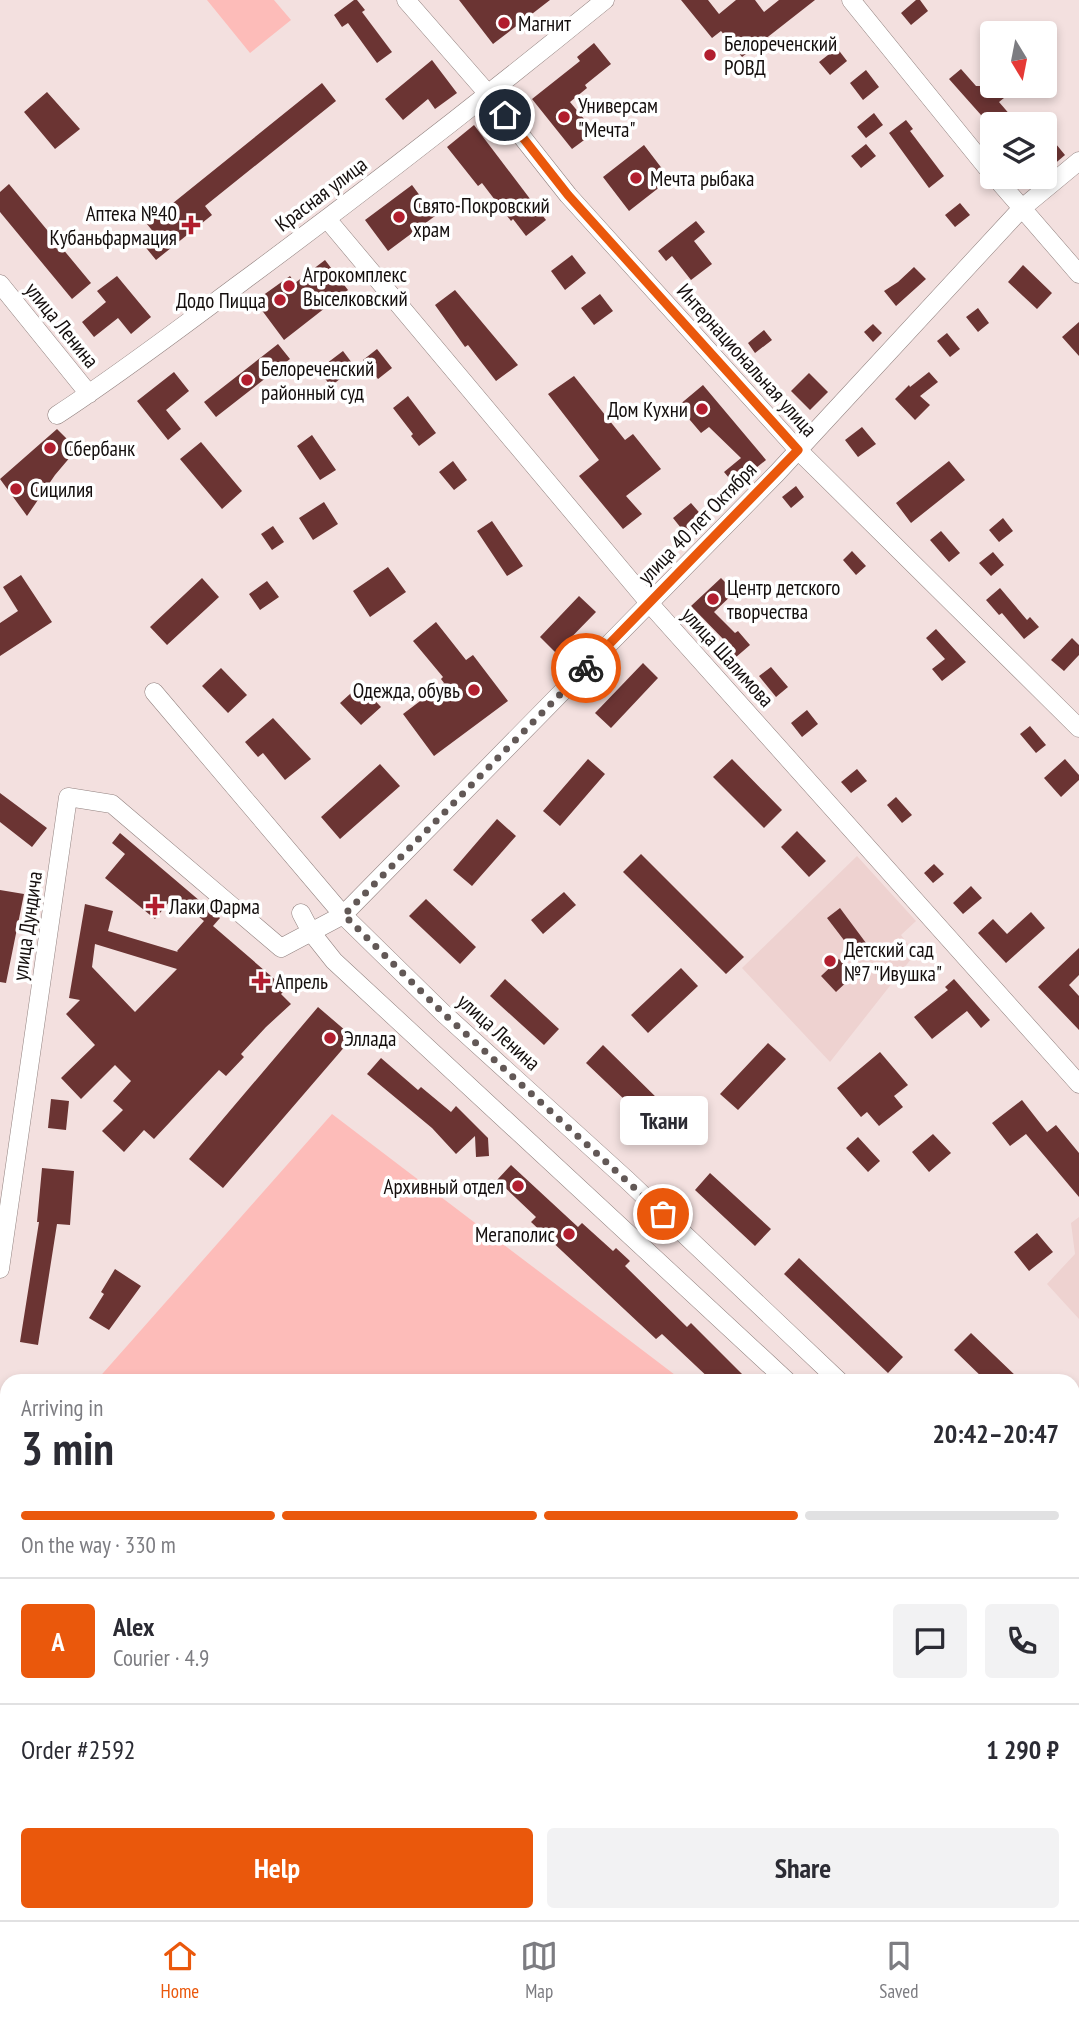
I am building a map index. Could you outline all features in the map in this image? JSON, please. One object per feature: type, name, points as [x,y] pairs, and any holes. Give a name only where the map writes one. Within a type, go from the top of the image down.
[{"type":"street","name":"Интернациональная улица","points":[[406,0],[489,95],[568,195],[798,450],[1079,728]]},
{"type":"street","name":"Красная улица","points":[[57,415],[84,398],[327,219],[489,95],[606,0]]},
{"type":"street","points":[[851,0],[980,159]]},
{"type":"street","name":"улица 40 лет Октября","points":[[247,921],[281,948],[344,915],[798,450],[1021,209],[1079,161]]},
{"type":"street","points":[[1005,189],[1079,274]]},
{"type":"street","name":"улица Шалимова","points":[[327,219],[650,604],[1079,1084]]},
{"type":"street","name":"улица Ленина","points":[[0,284],[84,398]]},
{"type":"street","name":"улица Ленина","points":[[0,303],[84,398]]},
{"type":"street","name":"улица Ленина","points":[[154,692],[344,915],[443,1013],[627,1180],[832,1374]]},
{"type":"street","name":"улица Дундича","points":[[0,1269],[68,797],[113,804],[247,921]]},
{"type":"street","points":[[301,914],[311,932],[334,961],[779,1374]]},
{"type":"shaded area","points":[[207,0],[274,0],[291,20],[250,53]]},
{"type":"shaded area","name":"Детский сад №7 \"Ивушка\"","points":[[857,856],[916,921],[901,935],[915,954],[830,1062],[742,968]]},
{"type":"shaded area","points":[[332,1114],[674,1374],[102,1374]]},
{"type":"shaded area","points":[[1079,1217],[1079,1319],[1047,1284],[1075,1254],[1071,1223]]},
{"type":"building","points":[[354,0],[365,10],[362,12],[392,52],[377,63],[348,23],[342,27],[334,15]]},
{"type":"building","points":[[459,0],[550,0],[493,44]]},
{"type":"building","points":[[681,0],[708,0],[719,14],[736,0],[755,0],[764,12],[779,0],[815,0],[742,57],[721,31],[712,38]]},
{"type":"building","points":[[916,0],[920,0],[928,11],[911,25],[901,13]]},
{"type":"building","name":"Универсам \"Мечта\"","points":[[594,43],[611,64],[585,85],[587,88],[570,102],[595,132],[572,149],[532,99],[580,61],[577,57]]},
{"type":"building","points":[[837,48],[847,61],[830,75],[819,62]]},
{"type":"building","points":[[432,60],[457,93],[435,109],[428,99],[403,120],[385,99]]},
{"type":"building","points":[[961,69],[976,86],[980,86],[980,98],[1004,98],[999,102],[1008,112],[980,114],[949,79]]},
{"type":"building","points":[[866,70],[879,87],[863,100],[850,83]]},
{"type":"building","points":[[322,83],[336,101],[205,206],[212,215],[156,260],[143,244],[155,234],[147,224]]},
{"type":"building","points":[[47,92],[80,129],[55,149],[24,112]]},
{"type":"building","points":[[874,113],[883,125],[866,138],[857,127]]},
{"type":"building","points":[[906,120],[913,129],[910,131],[944,176],[929,188],[889,133]]},
{"type":"building","points":[[474,125],[546,220],[526,236],[482,183],[478,186],[447,147]]},
{"type":"building","points":[[866,144],[876,156],[861,168],[851,156]]},
{"type":"building","name":"Мечта рыбака","points":[[644,145],[670,179],[629,211],[603,177]]},
{"type":"building","points":[[1057,145],[1065,155],[1057,162]]},
{"type":"building","points":[[9,184],[91,283],[72,299],[0,212],[0,192]]},
{"type":"building","points":[[412,185],[435,216],[388,251],[365,220]]},
{"type":"building","points":[[960,203],[970,215],[955,227],[945,215]]},
{"type":"building","points":[[696,221],[705,232],[694,241],[712,264],[691,280],[672,256],[666,261],[658,251]]},
{"type":"building","points":[[572,255],[586,273],[565,290],[551,271]]},
{"type":"building","points":[[325,260],[348,290],[284,340],[255,301],[290,276],[295,283]]},
{"type":"building","points":[[1023,265],[1052,293],[1037,309],[1008,282]]},
{"type":"building","points":[[914,267],[926,279],[896,306],[884,291]]},
{"type":"building","points":[[117,276],[151,317],[131,334],[118,318],[94,337],[82,322],[106,302],[97,291]]},
{"type":"building","points":[[455,290],[518,365],[496,381],[468,345],[465,347],[435,305]]},
{"type":"building","points":[[600,294],[613,311],[594,325],[581,308]]},
{"type":"building","points":[[978,308],[989,323],[978,332],[966,317]]},
{"type":"building","points":[[1079,322],[1079,356],[1062,337]]},
{"type":"building","points":[[873,324],[882,333],[873,342],[864,332]]},
{"type":"building","points":[[764,330],[772,340],[755,353],[748,343]]},
{"type":"building","points":[[947,333],[960,349],[950,357],[937,341]]},
{"type":"building","name":"Белореченский районный суд","points":[[278,344],[290,359],[216,417],[204,402]]},
{"type":"building","points":[[377,349],[392,368],[378,379],[363,360]]},
{"type":"building","points":[[343,351],[355,367],[331,386],[318,370]]},
{"type":"building","points":[[174,372],[189,391],[166,410],[181,429],[168,440],[137,401]]},
{"type":"building","points":[[929,372],[938,382],[920,396],[930,405],[915,420],[895,399],[909,385],[910,387]]},
{"type":"building","points":[[809,373],[828,392],[810,410],[791,391]]},
{"type":"building","points":[[574,376],[625,440],[633,434],[661,469],[626,496],[642,514],[623,529],[579,476],[599,460],[548,394]]},
{"type":"building","points":[[703,385],[766,460],[735,485],[724,472],[741,458],[709,427],[701,433],[678,406]]},
{"type":"building","points":[[408,396],[436,433],[419,446],[393,408]]},
{"type":"building","points":[[862,427],[876,444],[858,457],[845,440]]},
{"type":"building","points":[[57,429],[77,449],[27,516],[0,479]]},
{"type":"building","points":[[312,435],[336,470],[320,480],[297,446]]},
{"type":"building","points":[[201,442],[242,491],[222,509],[180,459]]},
{"type":"building","points":[[453,461],[467,480],[454,490],[439,472]]},
{"type":"building","points":[[949,461],[965,480],[911,523],[896,503]]},
{"type":"building","points":[[796,486],[804,497],[791,508],[782,497]]},
{"type":"building","points":[[324,502],[338,524],[313,540],[299,518]]},
{"type":"building","points":[[691,503],[704,518],[685,533],[673,518]]},
{"type":"building","points":[[1003,518],[1013,531],[999,542],[989,530]]},
{"type":"building","points":[[492,521],[523,566],[507,576],[477,531]]},
{"type":"building","points":[[273,526],[284,542],[272,550],[261,534]]},
{"type":"building","points":[[941,531],[960,553],[949,562],[930,540]]},
{"type":"building","points":[[852,551],[866,566],[856,575],[843,560]]},
{"type":"building","points":[[993,552],[1004,565],[991,576],[979,563]]},
{"type":"building","points":[[388,567],[406,592],[370,617],[353,591]]},
{"type":"building","points":[[21,575],[52,622],[0,656],[0,623],[18,611],[3,587]]},
{"type":"building","points":[[202,578],[219,597],[167,645],[150,627]]},
{"type":"building","name":"Центр детского творчества","points":[[721,578],[735,592],[714,612],[735,633],[738,631],[750,645],[735,658],[723,643],[725,641],[691,606]]},
{"type":"building","points":[[267,581],[279,597],[260,610],[249,594]]},
{"type":"building","points":[[1000,588],[1027,620],[1030,617],[1039,627],[1024,639],[1002,613],[999,615],[986,600]]},
{"type":"building","points":[[579,596],[596,612],[556,653],[540,637]]},
{"type":"building","points":[[436,622],[466,660],[473,655],[508,701],[434,756],[403,714],[444,683],[441,679],[443,677],[413,641]]},
{"type":"building","points":[[936,629],[966,662],[942,681],[932,669],[945,659],[926,638]]},
{"type":"building","points":[[1072,638],[1079,645],[1079,655],[1064,671],[1051,660]]},
{"type":"building","points":[[643,663],[658,678],[611,728],[595,713]]},
{"type":"building","points":[[771,667],[788,687],[776,697],[759,676]]},
{"type":"building","points":[[221,668],[247,695],[228,713],[202,686]]},
{"type":"building","points":[[360,685],[381,707],[361,725],[340,703]]},
{"type":"building","points":[[807,710],[818,724],[802,737],[791,723]]},
{"type":"building","points":[[273,718],[311,759],[285,780],[263,753],[258,757],[245,742]]},
{"type":"building","points":[[1030,726],[1046,745],[1036,753],[1020,734]]},
{"type":"building","points":[[588,759],[605,774],[560,826],[543,811]]},
{"type":"building","points":[[732,759],[782,810],[764,828],[713,777]]},
{"type":"building","points":[[1065,759],[1079,775],[1079,780],[1061,797],[1044,778]]},
{"type":"building","points":[[380,764],[400,786],[340,839],[321,817]]},
{"type":"building","points":[[857,769],[867,781],[851,793],[841,782]]},
{"type":"building","points":[[0,793],[47,828],[32,847],[0,822]]},
{"type":"building","points":[[896,797],[912,815],[902,823],[887,805]]},
{"type":"building","points":[[497,819],[516,836],[472,886],[453,870]]},
{"type":"building","points":[[797,831],[826,861],[809,877],[781,847]]},
{"type":"building","points":[[120,833],[220,918],[213,926],[286,989],[281,994],[291,1004],[241,1054],[244,1057],[226,1076],[219,1070],[154,1139],[144,1130],[124,1152],[102,1131],[123,1110],[113,1101],[131,1081],[115,1065],[81,1099],[61,1078],[95,1045],[66,1014],[80,1000],[69,998],[85,904],[113,911],[108,931],[178,952],[204,921],[174,896],[155,919],[105,878],[125,854],[112,843]],"holes":[[[95,944],[177,969],[135,1012],[92,967]]]},
{"type":"building","points":[[641,854],[744,957],[726,974],[623,872]]},
{"type":"building","points":[[934,864],[944,874],[933,883],[924,873]]},
{"type":"building","points":[[971,886],[982,898],[963,914],[953,903]]},
{"type":"building","points":[[0,890],[24,894],[6,983],[0,982]]},
{"type":"building","points":[[564,892],[576,905],[543,934],[531,920]]},
{"type":"building","points":[[426,899],[476,947],[460,964],[409,916]]},
{"type":"building","points":[[840,908],[866,943],[853,952],[827,918]]},
{"type":"building","points":[[1031,912],[1045,928],[1006,963],[978,933],[993,919],[1007,934]]},
{"type":"building","points":[[1079,948],[1079,975],[1069,985],[1079,996],[1079,1030],[1038,987]]},
{"type":"building","points":[[839,959],[854,975],[836,992],[821,976]]},
{"type":"building","points":[[681,968],[698,986],[648,1033],[631,1015]]},
{"type":"building","points":[[505,979],[559,1029],[544,1045],[490,996]]},
{"type":"building","points":[[954,979],[990,1020],[981,1028],[967,1011],[932,1039],[914,1017],[948,990],[945,987]]},
{"type":"building","points":[[318,1007],[353,1037],[223,1188],[189,1159]]},
{"type":"building","points":[[768,1043],[786,1059],[738,1110],[720,1094]]},
{"type":"building","points":[[603,1045],[663,1104],[647,1121],[586,1063]]},
{"type":"building","points":[[880,1052],[908,1085],[894,1096],[903,1107],[879,1126],[867,1112],[861,1117],[837,1088]]},
{"type":"building","points":[[381,1058],[418,1090],[421,1087],[451,1112],[456,1106],[488,1138],[489,1156],[476,1157],[475,1136],[456,1154],[432,1128],[367,1074]]},
{"type":"building","points":[[51,1099],[69,1101],[66,1130],[48,1128]]},
{"type":"building","points":[[1022,1100],[1047,1132],[1056,1125],[1079,1153],[1079,1197],[1026,1134],[1010,1146],[992,1123]]},
{"type":"building","points":[[933,1134],[951,1153],[929,1172],[912,1152]]},
{"type":"building","points":[[858,1137],[880,1161],[868,1172],[846,1148]]},
{"type":"building","points":[[511,1165],[578,1227],[582,1223],[613,1251],[616,1248],[630,1261],[625,1266],[687,1327],[691,1323],[742,1374],[705,1374],[662,1334],[656,1339],[531,1222],[536,1217],[497,1180]]},
{"type":"building","points":[[42,1168],[74,1171],[70,1225],[57,1224],[38,1345],[20,1342],[39,1222]]},
{"type":"building","points":[[710,1173],[771,1229],[755,1246],[695,1190]]},
{"type":"building","points":[[1037,1233],[1053,1252],[1029,1271],[1014,1252]]},
{"type":"building","points":[[799,1258],[903,1357],[888,1373],[784,1274]]},
{"type":"building","points":[[115,1269],[141,1286],[109,1330],[89,1318]]},
{"type":"building","points":[[971,1333],[1014,1374],[979,1374],[954,1350]]},
{"type":"way so far","points":[[586,668],[344,915],[443,1013],[663,1214]]},
{"type":"place","name":"Магнит","points":[[504,23]]},
{"type":"place","name":"Белореченский РОВД","points":[[710,55]]},
{"type":"place","name":"Универсам \"Мечта\"","points":[[564,117]]},
{"type":"place","name":"Мечта рыбака","points":[[636,178]]},
{"type":"place","name":"Свято-Покровский храм","points":[[399,217]]},
{"type":"place","name":"Аптека №40 Кубаньфармация","points":[[191,225]]},
{"type":"place","name":"Агрокомплекс Выселковский","points":[[289,286]]},
{"type":"place","name":"Додо Пицца","points":[[280,300]]},
{"type":"place","name":"Белореченский районный суд","points":[[247,380]]},
{"type":"place","name":"Дом Кухни","points":[[702,409]]},
{"type":"place","name":"Сбербанк","points":[[50,448]]},
{"type":"place","name":"Сицилия","points":[[16,489]]},
{"type":"place","name":"Центр детского творчества","points":[[713,599]]},
{"type":"place","name":"Одежда, обувь","points":[[474,690]]},
{"type":"place","name":"Лаки Фарма","points":[[155,906]]},
{"type":"place","name":"Детский сад №7 \"Ивушка\"","points":[[830,961]]},
{"type":"place","name":"Апрель","points":[[261,981]]},
{"type":"place","name":"Эллада","points":[[330,1038]]},
{"type":"place","name":"Архивный отдел","points":[[518,1186]]},
{"type":"place","name":"Ткани","points":[[663,1214]]},
{"type":"place","name":"Мегаполис","points":[[569,1234]]},
{"type":"route","points":[[505,115],[568,195],[798,450],[586,668]]}]
